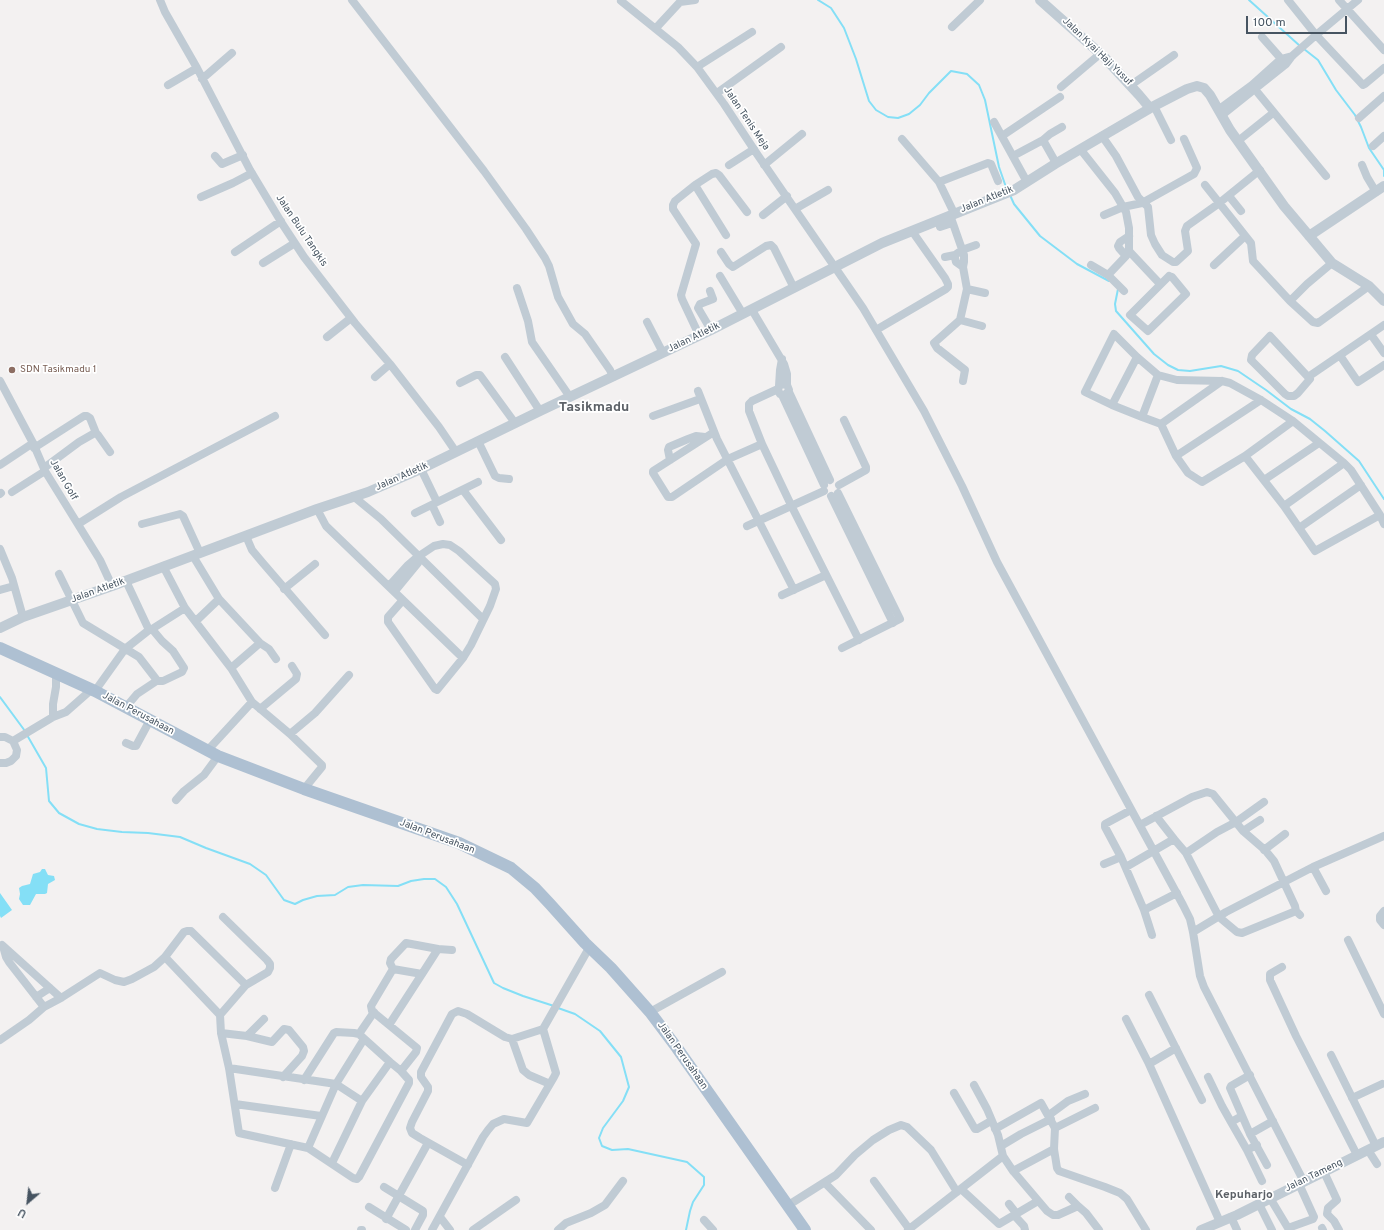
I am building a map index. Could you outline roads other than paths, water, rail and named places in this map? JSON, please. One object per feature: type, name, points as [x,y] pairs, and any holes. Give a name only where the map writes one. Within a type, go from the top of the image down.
[{"type":"main road","name":"Jalan Perusahaan","points":[[0,648],[93,690],[212,753],[304,789],[459,843],[511,868],[535,888],[589,948],[611,968],[650,1012],[677,1048],[787,1206],[801,1229]]},
{"type":"street","name":"Jalan Bulu Tangkis","points":[[160,0],[252,173],[304,257],[390,364],[439,427],[456,452]]},
{"type":"street","points":[[352,0],[484,171],[526,229],[547,262],[558,297],[573,324],[585,334],[610,370],[613,377]]},
{"type":"street","name":"Jalan Tenis Meja","points":[[621,0],[678,47],[697,67],[717,93],[764,165],[835,267],[876,330],[924,411],[962,486],[1001,569],[1190,919],[1199,973],[1212,1002],[1273,1121],[1302,1183],[1314,1217],[1313,1220],[1288,1228],[1270,1198]]},
{"type":"street","points":[[656,28],[680,2],[695,0]]},
{"type":"street","points":[[952,27],[980,0]]},
{"type":"street","name":"Jalan Kyai Haji Yusuf","points":[[1040,0],[1100,54],[1152,107]]},
{"type":"street","points":[[1288,0],[1316,35],[1363,85],[1384,68]]},
{"type":"street","points":[[1339,0],[1384,50]]},
{"type":"street","points":[[1220,113],[1252,85],[1298,52],[1358,0]]},
{"type":"street","points":[[697,67],[752,32]]},
{"type":"street","points":[[1262,37],[1284,62]]},
{"type":"street","points":[[717,93],[781,47]]},
{"type":"street","points":[[202,79],[232,53]]},
{"type":"street","points":[[1061,87],[1100,54]]},
{"type":"street","points":[[1131,86],[1174,55]]},
{"type":"street","points":[[168,85],[197,68]]},
{"type":"street","name":"Jalan Atletik","points":[[0,628],[24,617],[126,581],[316,509],[368,492],[422,469],[748,312],[886,241],[952,217],[1014,190],[1056,163],[1081,150],[1152,107],[1187,89],[1197,86],[1204,88],[1210,95],[1238,141],[1260,170],[1284,206],[1332,263],[1369,286],[1384,301]]},
{"type":"street","points":[[1258,93],[1326,176]]},
{"type":"street","points":[[1359,118],[1384,96]]},
{"type":"street","points":[[1002,136],[1060,98]]},
{"type":"street","points":[[1152,107],[1170,140]]},
{"type":"street","points":[[1238,141],[1273,112]]},
{"type":"street","points":[[994,122],[1028,182]]},
{"type":"street","points":[[1013,156],[1043,140],[1062,127]]},
{"type":"street","points":[[764,165],[802,134]]},
{"type":"street","points":[[1102,136],[1116,156],[1138,197],[1147,205],[1151,235],[1159,250],[1172,262],[1176,262],[1188,250],[1185,231],[1187,226],[1229,196],[1260,170]]},
{"type":"street","points":[[1373,146],[1384,136]]},
{"type":"street","points":[[902,139],[940,182],[952,217],[959,252],[965,259],[963,267],[967,289],[960,320],[934,343],[936,348],[965,370],[963,381]]},
{"type":"street","points":[[1104,214],[1142,202],[1194,174],[1197,171],[1197,168],[1184,139]]},
{"type":"street","points":[[1043,140],[1056,163]]},
{"type":"street","points":[[729,165],[754,149]]},
{"type":"street","points":[[1081,150],[1104,177],[1126,212],[1129,236],[1120,242],[1118,246],[1119,248],[1128,253],[1160,284]]},
{"type":"street","points":[[215,156],[222,164],[243,155]]},
{"type":"street","points":[[940,182],[988,163],[991,164],[998,181]]},
{"type":"street","points":[[1309,236],[1381,188],[1367,178],[1362,165]]},
{"type":"street","points":[[201,197],[252,173]]},
{"type":"street","points":[[699,335],[681,295],[696,244],[673,209],[673,205],[675,200],[695,185],[716,173],[747,212]]},
{"type":"street","points":[[695,185],[726,235]]},
{"type":"street","points":[[1205,185],[1218,204],[1252,246],[1253,261],[1290,301],[1313,322],[1316,323],[1329,315],[1369,286]]},
{"type":"street","points":[[795,209],[828,190]]},
{"type":"street","points":[[763,215],[787,196]]},
{"type":"street","points":[[1229,196],[1241,211]]},
{"type":"street","points":[[940,228],[952,217]]},
{"type":"street","points":[[235,252],[281,221]]},
{"type":"street","points":[[876,330],[948,287],[945,278],[912,231]]},
{"type":"street","points":[[1214,265],[1245,236]]},
{"type":"street","points":[[263,263],[295,243]]},
{"type":"street","points":[[721,252],[729,264],[733,267],[766,246],[771,245],[774,248],[794,288]]},
{"type":"street","points":[[945,257],[976,245]]},
{"type":"street","points":[[1108,275],[1128,253]]},
{"type":"street","points":[[1290,301],[1307,284],[1332,263]]},
{"type":"street","points":[[1091,265],[1108,275],[1124,291]]},
{"type":"street","points":[[720,276],[782,358],[787,374],[783,390],[897,620],[842,648]]},
{"type":"street","points":[[1170,276],[1186,294],[1148,331],[1130,315],[1160,284],[1170,276]]},
{"type":"street","points":[[517,288],[528,321],[532,342],[570,397]]},
{"type":"street","points":[[967,289],[985,293]]},
{"type":"street","points":[[710,291],[713,299],[700,304],[698,308],[711,330]]},
{"type":"street","points":[[327,336],[352,318]]},
{"type":"street","points":[[960,320],[982,326]]},
{"type":"street","points":[[648,322],[663,353]]},
{"type":"street","points":[[1309,378],[1384,327]]},
{"type":"street","points":[[1309,378],[1270,336],[1251,357],[1251,360],[1285,394],[1288,396],[1294,396],[1309,378],[1384,327]]},
{"type":"street","points":[[1293,421],[1245,456],[1202,482],[1188,473],[1176,456],[1161,424],[1112,405],[1085,392],[1113,334],[1115,334],[1137,357],[1158,375],[1177,380],[1222,381],[1230,383],[1261,400],[1293,421],[1344,463],[1362,486],[1384,524]]},
{"type":"street","points":[[1372,336],[1384,353]]},
{"type":"street","points":[[505,357],[540,411]]},
{"type":"street","points":[[1112,405],[1137,357]]},
{"type":"street","points":[[1341,357],[1358,382],[1384,366]]},
{"type":"street","points":[[375,377],[390,364]]},
{"type":"street","points":[[460,383],[476,375],[480,375],[515,424]]},
{"type":"street","points":[[1142,417],[1158,375]]},
{"type":"street","name":"Jalan Golf","points":[[0,381],[34,446],[44,469],[100,560],[112,586]]},
{"type":"street","points":[[1161,424],[1222,381]]},
{"type":"street","points":[[783,390],[752,400],[749,404],[749,411],[762,444],[792,507],[859,640]]},
{"type":"street","points":[[653,416],[699,395],[714,432],[794,590]]},
{"type":"street","points":[[1176,456],[1261,400]]},
{"type":"street","points":[[0,465],[84,416],[90,418],[96,433],[110,452]]},
{"type":"street","points":[[78,524],[121,497],[275,416]]},
{"type":"street","points":[[747,526],[792,507],[866,470],[866,467],[844,420]]},
{"type":"street","points":[[714,432],[705,437],[696,436],[688,438],[669,447],[668,450],[670,460],[653,472],[667,496],[670,498],[728,459],[762,444]]},
{"type":"street","points":[[12,492],[79,442],[96,433]]},
{"type":"street","points":[[478,441],[495,476],[509,479]]},
{"type":"street","points":[[1264,480],[1319,443]]},
{"type":"street","points":[[1245,456],[1284,506],[1314,551],[1317,552],[1380,515]]},
{"type":"street","points":[[1284,506],[1344,463]]},
{"type":"street","points":[[422,469],[440,522]]},
{"type":"street","points":[[415,513],[478,482]]},
{"type":"street","points":[[1299,528],[1362,486]]},
{"type":"street","points":[[463,490],[500,540]]},
{"type":"street","points":[[353,496],[381,519],[419,558],[483,619]]},
{"type":"street","points":[[316,509],[326,526],[463,658]]},
{"type":"street","points":[[142,524],[180,514],[183,516],[196,554],[219,599],[260,643],[268,648],[276,659]]},
{"type":"street","points":[[246,536],[252,550],[325,635]]},
{"type":"street","points":[[392,589],[408,564],[419,558],[434,546],[443,544],[459,551],[494,582],[496,589],[483,619],[463,658],[438,689],[435,689],[392,630],[387,620],[388,616],[403,600]]},
{"type":"street","points":[[0,549],[7,565],[24,617]]},
{"type":"street","points":[[284,589],[315,564]]},
{"type":"street","points":[[163,566],[185,608],[231,668],[252,702],[290,734],[323,765],[304,789]]},
{"type":"street","points":[[59,574],[83,623],[141,659],[157,681]]},
{"type":"street","points":[[782,595],[826,575]]},
{"type":"street","points":[[126,581],[151,630],[173,651],[184,668],[182,672],[163,681],[157,681],[141,691],[126,707]]},
{"type":"street","points":[[0,590],[14,586]]},
{"type":"street","points":[[196,621],[219,599]]},
{"type":"street","points":[[0,737],[16,739],[53,717],[61,715],[71,709],[93,690],[125,649],[185,608]]},
{"type":"street","points":[[231,668],[260,643]]},
{"type":"street","points":[[260,709],[296,679],[297,674],[292,666]]},
{"type":"street","points":[[53,717],[52,704],[56,687],[56,673]]},
{"type":"street","points":[[290,734],[316,713],[349,675]]},
{"type":"street","points":[[176,800],[184,791],[204,775],[212,753],[252,702]]},
{"type":"street","points":[[126,743],[136,746],[150,720]]},
{"type":"street","points":[[0,763],[9,762],[16,756],[16,739]]},
{"type":"street","points":[[1140,825],[1156,816],[1192,797],[1207,792],[1213,794],[1243,831],[1274,860],[1298,913],[1292,913],[1242,933],[1237,932],[1219,917],[1186,852],[1156,816]]},
{"type":"street","points":[[1186,852],[1217,832],[1236,822],[1264,802]]},
{"type":"street","points":[[1131,810],[1105,826],[1122,857],[1144,910],[1152,935]]},
{"type":"street","points":[[1243,831],[1260,820]]},
{"type":"street","points":[[1264,850],[1286,834]]},
{"type":"street","points":[[1193,932],[1313,867],[1384,836]]},
{"type":"street","points":[[1126,867],[1174,839]]},
{"type":"street","points":[[1104,864],[1122,857]]},
{"type":"street","points":[[1313,867],[1326,891]]},
{"type":"street","points":[[1144,910],[1177,893]]},
{"type":"street","points":[[1384,910],[1380,916],[1380,920],[1384,925]]},
{"type":"street","points":[[220,1015],[246,985],[268,972],[270,968],[270,964],[267,960],[223,917]]},
{"type":"street","points":[[0,1040],[29,1020],[44,1007],[100,974],[124,982],[154,967],[184,932],[191,931],[246,985]]},
{"type":"street","points":[[1348,940],[1384,1014]]},
{"type":"street","points":[[422,974],[394,969],[390,963],[391,959],[406,943],[452,950]]},
{"type":"street","points":[[2,944],[61,998]]},
{"type":"street","points":[[2,944],[9,962],[44,1007]]},
{"type":"street","points":[[468,1165],[412,1133],[410,1128],[428,1091],[428,1087],[421,1077],[420,1072],[452,1014],[458,1011],[467,1014],[504,1037],[512,1039],[543,1029],[589,948]]},
{"type":"street","points":[[389,1025],[438,949]]},
{"type":"street","points":[[164,957],[220,1015],[221,1033],[229,1068],[239,1133],[308,1148],[353,1178],[357,1179],[409,1081],[401,1071],[362,1037],[354,1032],[334,1033],[304,1080]]},
{"type":"street","points":[[1282,967],[1270,974],[1270,980],[1296,1036],[1357,1155]]},
{"type":"street","points":[[394,969],[371,1006],[372,1011],[417,1048],[416,1052],[401,1071]]},
{"type":"street","points":[[650,1012],[722,972]]},
{"type":"street","points":[[36,997],[50,988]]},
{"type":"street","points":[[1149,995],[1202,1100]]},
{"type":"street","points":[[308,1148],[336,1084],[374,1012]]},
{"type":"street","points":[[247,1036],[264,1019]]},
{"type":"street","points":[[1126,1019],[1149,1064],[1220,1222]]},
{"type":"street","points":[[221,1033],[247,1036],[272,1042],[284,1029],[289,1030],[303,1047],[304,1051],[302,1056],[282,1077]]},
{"type":"street","points":[[432,1230],[483,1137],[493,1124],[504,1119],[525,1124],[529,1122],[550,1084],[556,1073],[543,1029]]},
{"type":"street","points":[[512,1039],[523,1070],[529,1075],[550,1084]]},
{"type":"street","points":[[1149,1064],[1176,1048]]},
{"type":"street","points":[[1331,1055],[1376,1146],[1377,1164]]},
{"type":"street","points":[[332,1163],[362,1101],[390,1062]]},
{"type":"street","points":[[229,1068],[336,1084],[362,1101]]},
{"type":"street","points":[[1250,1075],[1230,1088],[1250,1134],[1267,1165]]},
{"type":"street","points":[[1208,1077],[1262,1181]]},
{"type":"street","points":[[1352,1098],[1382,1084]]},
{"type":"street","points":[[974,1085],[993,1125],[1003,1156],[1013,1171],[1038,1201],[1047,1211],[1055,1216],[1063,1214],[1078,1206]]},
{"type":"street","points":[[954,1093],[975,1129],[993,1125],[1041,1103],[1055,1128],[1054,1149],[1057,1168],[1059,1171],[1106,1186],[1120,1193],[1127,1198],[1146,1230]]},
{"type":"street","points":[[1001,1146],[1050,1117],[1068,1101],[1085,1094]]},
{"type":"street","points":[[234,1104],[321,1116]]},
{"type":"street","points":[[1055,1128],[1096,1108]]},
{"type":"street","points":[[1231,1122],[1242,1116]]},
{"type":"street","points":[[1250,1134],[1273,1121]]},
{"type":"street","points":[[787,1206],[836,1175],[855,1155],[873,1140],[889,1130],[901,1125],[907,1127],[931,1150],[959,1190],[999,1224],[1038,1201]]},
{"type":"street","points":[[386,1219],[428,1143]]},
{"type":"street","points":[[275,1188],[291,1144]]},
{"type":"street","points":[[1247,1150],[1257,1145]]},
{"type":"street","name":"Jalan Tameng","points":[[1201,1230],[1232,1218],[1376,1146]]},
{"type":"street","points":[[1013,1171],[1054,1149]]},
{"type":"street","points":[[874,1181],[909,1230],[1003,1156]]},
{"type":"street","points":[[1324,1172],[1336,1200],[1328,1208],[1327,1214],[1334,1221],[1339,1230]]},
{"type":"street","points":[[558,1230],[566,1223],[591,1213],[605,1205],[623,1181]]},
{"type":"street","points":[[825,1183],[871,1230]]},
{"type":"street","points":[[384,1187],[423,1211],[423,1215],[415,1230]]},
{"type":"street","points":[[1069,1197],[1086,1213],[1099,1230]]},
{"type":"street","points":[[473,1230],[516,1200]]},
{"type":"street","points":[[1009,1204],[1024,1226],[1025,1230]]},
{"type":"street","points":[[1259,1204],[1272,1230]]},
{"type":"street","points":[[369,1207],[401,1229]]},
{"type":"street","points":[[440,1217],[450,1230]]},
{"type":"street","points":[[1232,1218],[1237,1230]]},
{"type":"street","points":[[704,1220],[713,1230]]},
{"type":"water","points":[[42,869],[45,869],[48,875],[54,876],[55,880],[48,884],[47,893],[36,894],[30,905],[23,905],[19,899],[19,888],[30,884],[33,874],[40,872]]},
{"type":"water","points":[[0,893],[12,910],[1,918],[0,916]]},
{"type":"waterway","points":[[818,0],[831,8],[844,28],[856,59],[869,101],[876,110],[888,117],[898,118],[909,114],[920,105],[929,93],[951,71],[967,74],[979,85],[985,100],[999,167],[1007,190]]},
{"type":"waterway","points":[[1249,0],[1300,46]]},
{"type":"waterway","points":[[1304,49],[1318,60],[1336,90],[1355,115],[1369,148],[1384,170],[1384,176]]},
{"type":"waterway","points":[[1010,195],[1014,204],[1040,236],[1077,264],[1109,281]]},
{"type":"waterway","points":[[1118,289],[1115,304],[1116,311],[1154,354],[1168,365],[1178,370],[1190,371],[1221,366],[1238,371],[1291,409],[1310,419],[1325,431],[1359,461],[1384,499]]},
{"type":"waterway","points":[[0,697],[25,731]]},
{"type":"waterway","points":[[27,735],[46,768],[49,801],[59,813],[79,824],[97,829],[180,837],[250,864],[266,875],[284,900],[295,904],[317,896],[335,895],[348,887],[363,885],[398,886],[411,881],[435,879],[446,887],[457,904],[494,983],[523,996],[554,1006]]},
{"type":"waterway","points":[[558,1008],[575,1014],[600,1031],[621,1057],[629,1087],[623,1101],[603,1128],[599,1138],[602,1146],[612,1150],[628,1149],[687,1162],[704,1177],[704,1185],[693,1202],[686,1230]]},
{"type":"place","name":"SDN Tasikmadu 1","points":[[12,370]]},
{"type":"district","name":"Tasikmadu","points":[[594,408]]},
{"type":"district","name":"Kepuharjo","points":[[1244,1196]]}]
